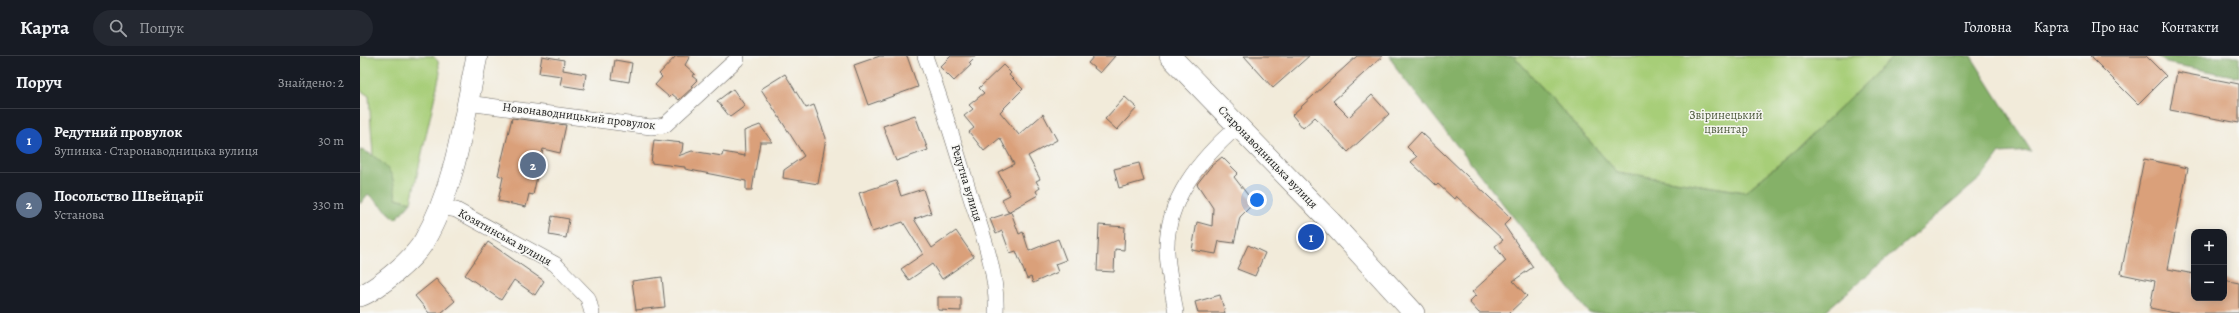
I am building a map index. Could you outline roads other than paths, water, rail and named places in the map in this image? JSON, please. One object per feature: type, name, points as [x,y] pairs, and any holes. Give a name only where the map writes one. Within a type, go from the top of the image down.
[{"type":"main road","points":[[360,296],[389,278],[424,243],[440,207],[452,168],[477,56]]},
{"type":"main road","name":"Старонаводницька вулиця","points":[[1170,56],[1414,313]]},
{"type":"street","name":"Редутна вулиця","points":[[925,56],[940,94],[982,234],[995,282],[996,313]]},
{"type":"street","name":"Новонаводницький провулок","points":[[467,103],[651,127],[666,125],[737,59]]},
{"type":"street","points":[[1176,313],[1167,252],[1170,223],[1179,198],[1199,164],[1238,126]]},
{"type":"street","name":"Козятинська вулиця","points":[[440,207],[456,210],[555,264],[588,298],[592,313]]},
{"type":"place","name":"Посольство Швейцарії","points":[[533,165]]},
{"type":"place","name":"Редутний провулок","points":[[1311,237]]},
{"type":"park label","name":"Звіринецький цвинтар","points":[[1726,122]]}]
